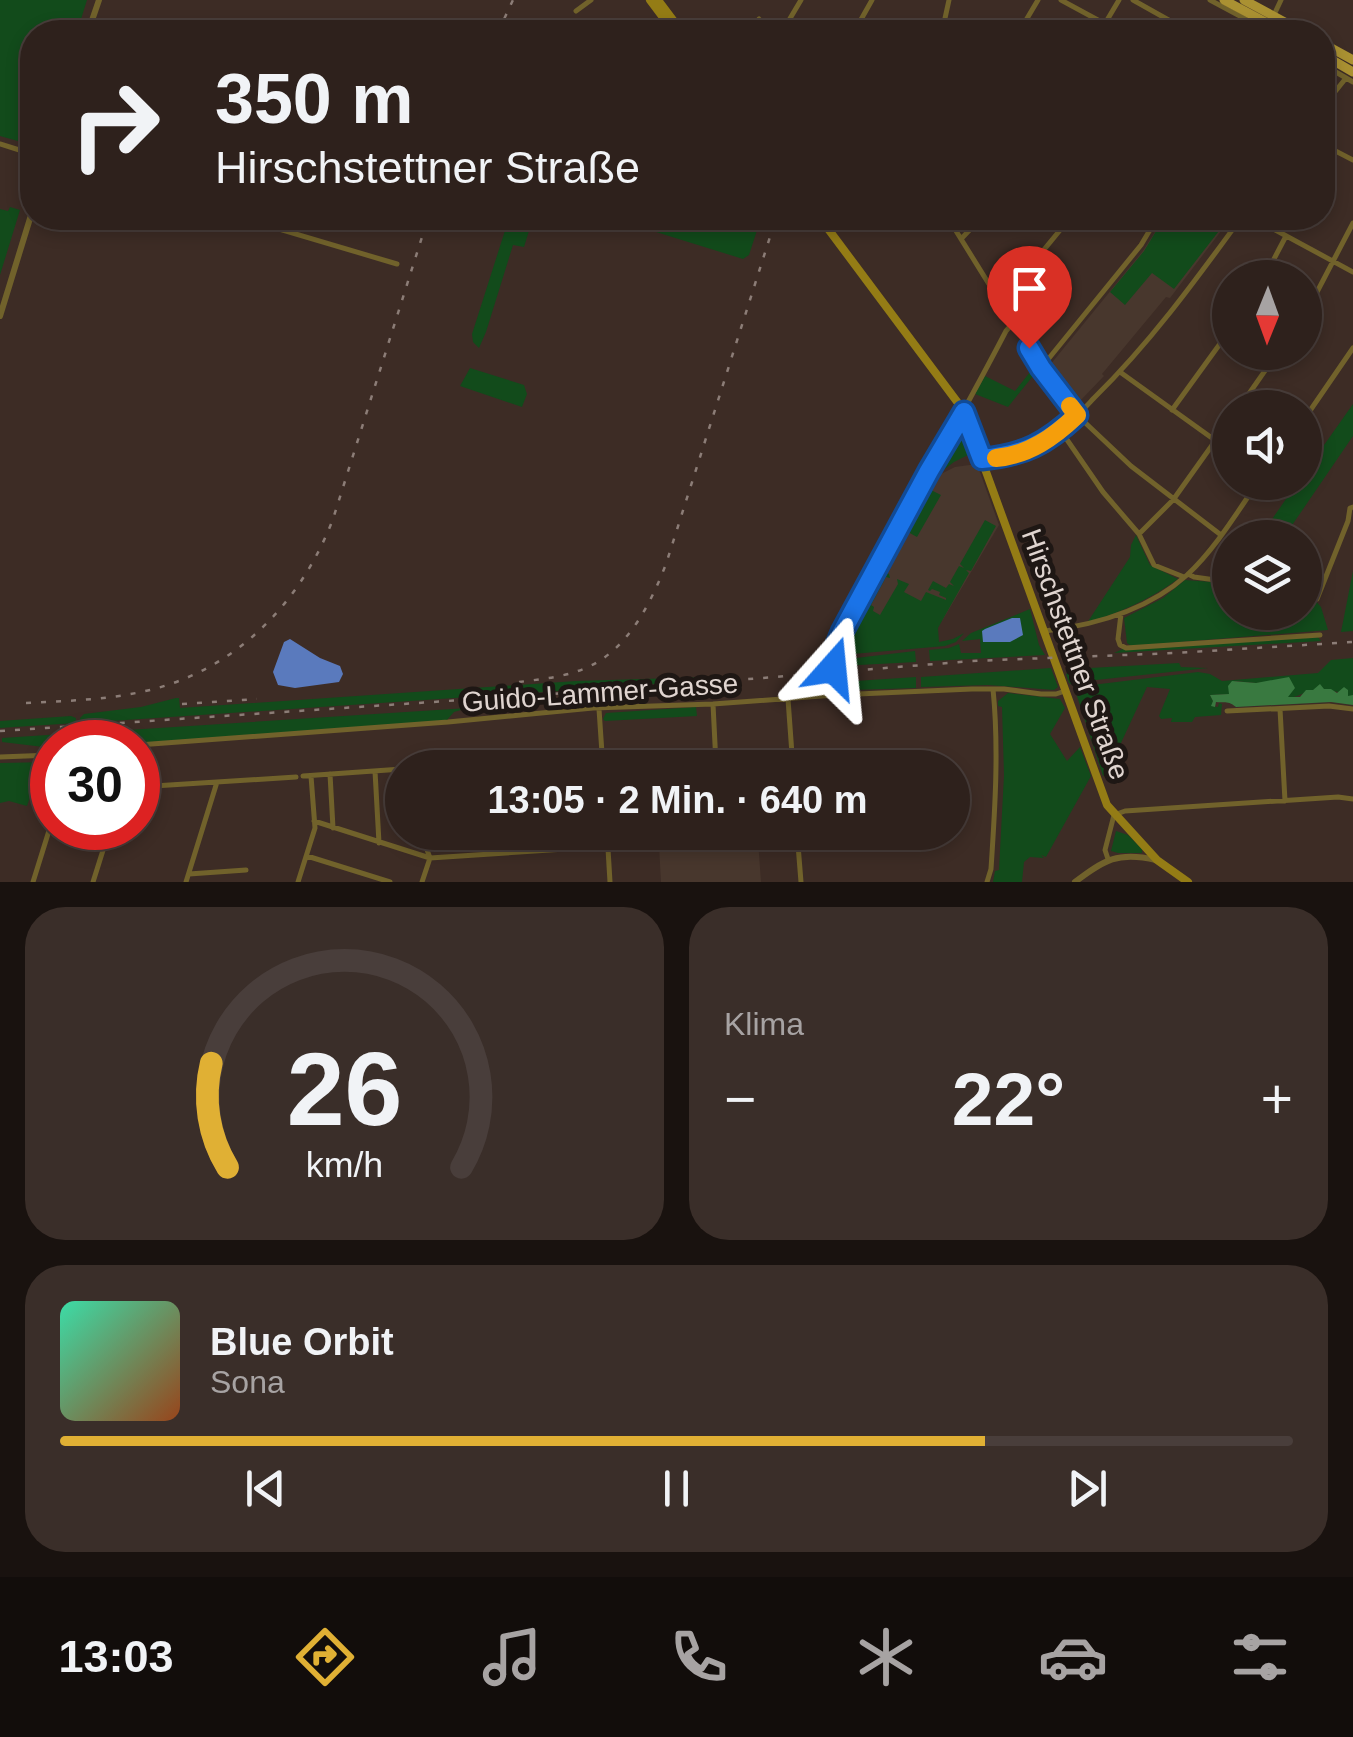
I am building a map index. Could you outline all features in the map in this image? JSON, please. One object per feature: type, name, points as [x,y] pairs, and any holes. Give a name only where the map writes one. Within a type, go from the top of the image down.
[{"type":"main road","points":[[1224,0],[1258,20]]},
{"type":"main road","points":[[1244,0],[1262,20]]},
{"type":"main road","name":"Hirschstettner Straße","points":[[829,230],[964,412],[1107,805],[1157,860],[1188,882]]},
{"type":"street","points":[[576,11],[591,0]]},
{"type":"street","points":[[1061,0],[1098,20]]},
{"type":"street","points":[[1132,0],[1165,20]]},
{"type":"street","points":[[1210,0],[1255,20]]},
{"type":"street","points":[[1349,75],[1353,82]]},
{"type":"street","points":[[1322,282],[1353,222]]},
{"type":"street","points":[[0,316],[26,230]]},
{"type":"street","points":[[283,230],[397,264]]},
{"type":"street","points":[[955,230],[1041,368],[1077,415],[1131,466],[1212,528]]},
{"type":"street","points":[[961,239],[969,230]]},
{"type":"street","points":[[1002,302],[1060,230]]},
{"type":"street","points":[[1041,368],[1149,230]]},
{"type":"street","points":[[982,459],[1024,452],[1061,431],[1154,335],[1232,230]]},
{"type":"street","points":[[1275,230],[1353,272]]},
{"type":"street","points":[[1273,260],[1286,236]]},
{"type":"street","points":[[835,695],[834,657],[839,638],[1005,332],[1014,322]]},
{"type":"street","points":[[1322,393],[1353,348]]},
{"type":"street","points":[[1172,410],[1212,355]]},
{"type":"street","points":[[1120,372],[1212,439]]},
{"type":"street","points":[[1061,431],[1102,492],[1138,534],[1154,565],[1212,580]]},
{"type":"street","points":[[1138,534],[1173,500],[1212,445]]},
{"type":"street","points":[[1322,589],[1351,508]]},
{"type":"street","points":[[1043,631],[1081,627],[1122,614],[1161,595],[1186,575],[1212,545]]},
{"type":"street","points":[[1122,614],[1118,638],[1120,646],[1126,648],[1320,635]]},
{"type":"street","points":[[987,882],[995,781],[993,689]]},
{"type":"street","name":"Guido-Lammer-Gasse","points":[[160,743],[594,708],[993,689],[1041,694],[1065,691]]},
{"type":"street","points":[[788,699],[792,750]]},
{"type":"street","points":[[713,704],[715,750]]},
{"type":"street","points":[[1227,711],[1337,706],[1353,710]]},
{"type":"street","points":[[1280,708],[1285,801]]},
{"type":"street","points":[[599,709],[602,750]]},
{"type":"street","points":[[0,757],[30,756]]},
{"type":"street","points":[[160,786],[385,770]]},
{"type":"street","points":[[376,771],[379,843]]},
{"type":"street","points":[[330,774],[333,828]]},
{"type":"street","points":[[298,882],[315,828],[303,776]]},
{"type":"street","points":[[186,882],[217,782]]},
{"type":"street","points":[[1108,859],[1105,850],[1114,815],[1124,812],[1353,799]]},
{"type":"street","points":[[314,822],[430,858],[540,850]]},
{"type":"street","points":[[33,882],[43,850]]},
{"type":"street","points":[[93,882],[103,850]]},
{"type":"street","points":[[422,882],[430,858],[428,850]]},
{"type":"street","points":[[608,850],[610,882]]},
{"type":"street","points":[[798,850],[801,882]]},
{"type":"street","points":[[306,856],[390,882]]},
{"type":"street","points":[[1075,882],[1108,859],[1157,860]]},
{"type":"street","points":[[189,874],[246,870]]},
{"type":"shaded area","points":[[1156,230],[1222,230],[1104,376],[1079,402],[1073,401],[1050,365]]},
{"type":"shaded area","points":[[977,464],[999,525],[942,621],[934,621],[932,640],[849,647],[866,607],[937,476],[955,467]]},
{"type":"shaded area","points":[[659,850],[759,850],[761,882],[661,882]]},
{"type":"green space","points":[[0,0],[87,0],[81,20],[20,20],[20,142],[0,136]]},
{"type":"green space","points":[[10,207],[20,210],[0,275],[0,209],[8,211]]},
{"type":"green space","points":[[505,230],[529,230],[524,247],[513,245],[479,348],[472,334]]},
{"type":"green space","points":[[650,230],[757,230],[749,255],[743,259]]},
{"type":"green space","points":[[1157,230],[1220,230],[1174,289],[1152,273],[1125,305],[1110,292]]},
{"type":"green space","points":[[1034,367],[1037,371],[1008,407],[975,394],[985,376],[1015,391]]},
{"type":"green space","points":[[470,368],[524,385],[527,394],[522,407],[460,386]]},
{"type":"green space","points":[[1353,404],[1353,436],[1322,481],[1322,448]]},
{"type":"green space","points":[[962,422],[966,423],[974,452],[942,471],[937,467]]},
{"type":"green space","points":[[929,489],[941,495],[917,537],[906,531]]},
{"type":"green space","points":[[1285,500],[1309,500],[1296,520],[1271,520]]},
{"type":"green space","points":[[985,520],[996,526],[971,571],[966,570],[969,573],[938,628],[939,642],[964,633],[956,642],[841,655],[848,634],[884,572],[890,578],[886,577],[871,605],[880,615],[898,584],[897,579],[909,584],[904,592],[921,601],[926,592],[946,600],[940,592],[928,590],[933,581],[946,588],[949,584],[954,586],[950,582],[959,566],[964,568],[960,564]]},
{"type":"green space","points":[[1136,535],[1150,565],[1178,579],[1134,605],[1087,623],[1130,557]]},
{"type":"green space","points":[[1353,571],[1353,631],[1341,632]]},
{"type":"green space","points":[[1185,580],[1212,582],[1212,630],[1322,630],[1322,610],[1328,630],[1131,646],[1127,643],[1124,618],[1163,598]]},
{"type":"green space","points":[[1030,609],[1045,655],[930,661],[929,650],[959,644],[961,653],[981,653],[980,639],[962,641],[971,633]]},
{"type":"green space","points":[[1318,637],[1321,641],[1114,653],[1123,649]]},
{"type":"green space","points":[[915,651],[916,662],[838,669],[839,660]]},
{"type":"green space","points":[[1353,658],[1353,695],[1349,697],[1322,689],[1286,698],[1279,681],[1235,681],[1230,694],[1210,695],[1212,706],[1222,704],[1221,715],[1195,717],[1192,722],[1161,719],[1170,689],[1147,687],[1103,776],[1075,690],[1198,672],[1222,681],[1318,673],[1331,660]]},
{"type":"green space","points":[[1179,663],[1181,667],[1208,668],[1096,680],[1074,686],[1066,674],[1072,669]]},
{"type":"green space","points":[[1051,668],[1058,687],[1054,690],[988,685],[921,687],[921,677]]},
{"type":"green space","points":[[709,677],[633,686],[126,720],[80,718],[84,714],[176,698],[180,708],[576,681]]},
{"type":"green space","points":[[916,677],[916,688],[851,690],[843,688],[840,682]]},
{"type":"green space","points":[[1289,677],[1295,688],[1288,697],[1300,697],[1320,684],[1337,693],[1344,687],[1348,696],[1353,695],[1353,705],[1331,702],[1236,707],[1216,702],[1215,707],[1211,706],[1210,695],[1229,694],[1232,681],[1256,683]]},
{"type":"green space","points":[[1008,693],[1060,699],[1065,708],[1050,734],[1067,761],[1080,747],[1091,776],[1046,857],[1030,857],[1024,862],[1022,882],[993,882],[995,871],[999,870],[1004,775],[1002,707],[998,701]]},
{"type":"green space","points":[[696,707],[697,716],[603,719],[606,713]]},
{"type":"green space","points":[[468,708],[454,712],[446,721],[160,741],[160,728]]},
{"type":"green space","points":[[76,718],[30,720],[30,726],[0,728],[0,721]]},
{"type":"green space","points":[[30,736],[30,745],[2,742],[2,738]]},
{"type":"green space","points":[[30,762],[27,806],[0,803],[0,763]]},
{"type":"green space","points":[[1116,831],[1128,835],[1142,853],[1111,851]]},
{"type":"water","points":[[1020,618],[1023,635],[1010,642],[983,642],[982,631]]},
{"type":"water","points":[[290,639],[340,666],[343,674],[339,682],[295,688],[278,685],[273,672],[284,642]]},
{"type":"railway","points":[[504,20],[513,0]]},
{"type":"railway","points":[[26,703],[113,697],[174,683],[233,652],[282,607],[302,580],[333,519],[424,230]]},
{"type":"railway","points":[[519,682],[571,673],[602,659],[626,637],[645,609],[666,564],[772,230]]},
{"type":"railway","points":[[0,731],[626,689],[972,661],[1353,642]]},
{"type":"railway","points":[[182,704],[257,699]]},
{"type":"slow traffic","points":[[996,458],[1024,452],[1061,431],[1077,415],[1070,406]]},
{"type":"route","points":[[833,668],[842,632],[964,412],[982,459],[1024,452],[1061,431],[1077,415],[1029,348]]}]
